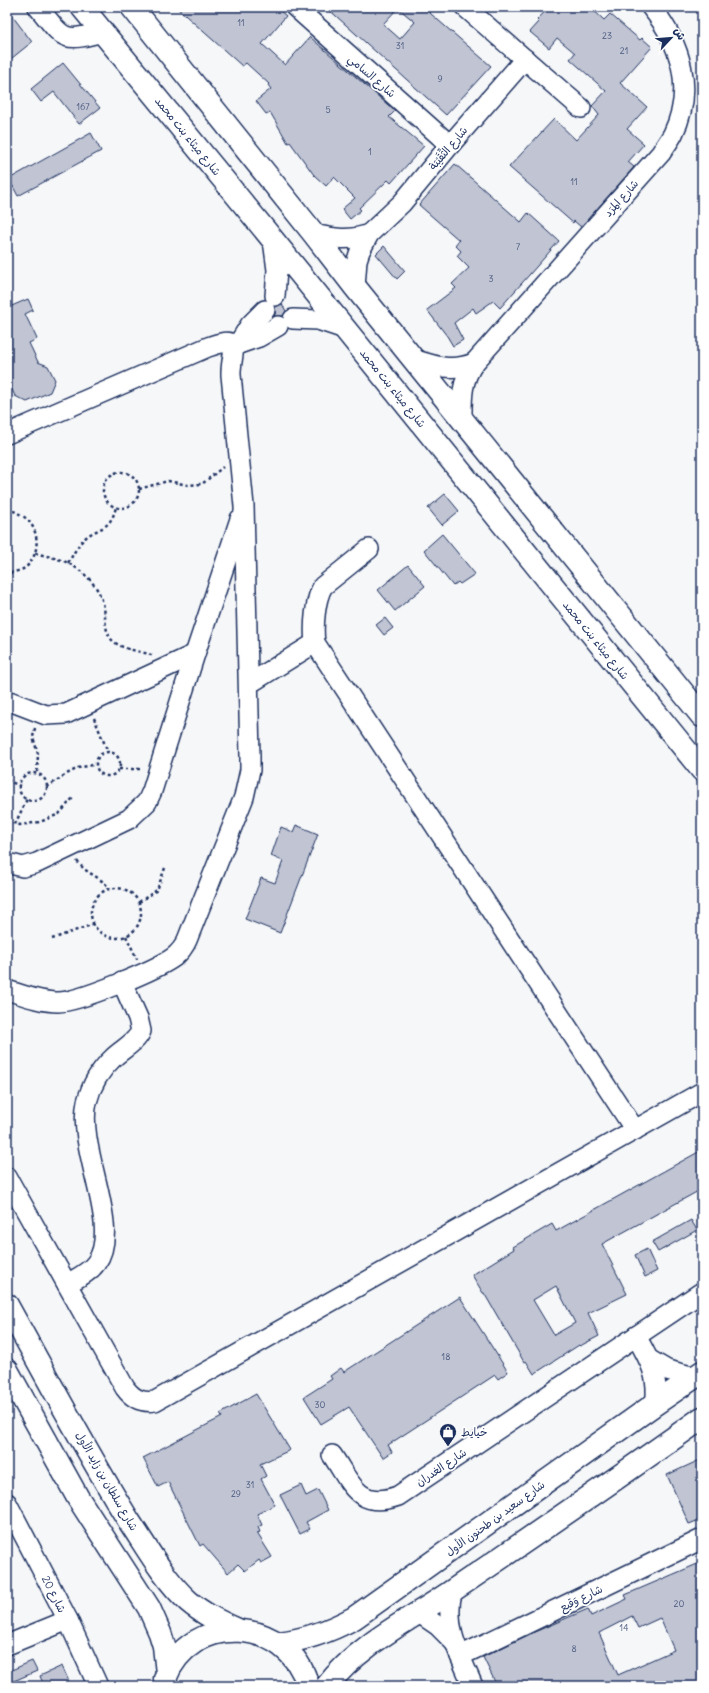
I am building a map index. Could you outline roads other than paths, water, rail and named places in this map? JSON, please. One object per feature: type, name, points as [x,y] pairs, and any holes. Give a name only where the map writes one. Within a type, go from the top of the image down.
[{"type":"main road","name":"شارع ميثاء بنت محمد","points":[[82,7],[273,240],[702,770]]},
{"type":"main road","points":[[132,7],[355,287],[702,716]]},
{"type":"main road","name":"شارع سلطان بن زايد الأول","points":[[7,1305],[116,1499],[164,1573],[175,1588],[204,1613],[238,1630]]},
{"type":"main road","points":[[7,1370],[78,1498],[149,1608],[160,1633],[165,1679]]},
{"type":"main road","name":"شارع سعيد بن طحنون الأول","points":[[278,1644],[310,1638],[354,1618],[655,1404],[699,1375]]},
{"type":"main road","points":[[327,1686],[343,1667],[356,1656],[452,1592],[702,1418]]},
{"type":"main road","points":[[165,1679],[175,1660],[184,1650],[196,1641],[223,1631],[238,1630],[266,1636],[290,1653],[300,1665],[308,1686]]},
{"type":"street","points":[[38,7],[57,31],[68,38],[77,38],[103,32]]},
{"type":"street","name":"شارع السامي","points":[[294,7],[450,145]]},
{"type":"street","points":[[465,7],[581,108]]},
{"type":"street","name":"شارع المِرَد","points":[[462,420],[462,392],[468,371],[661,152],[673,134],[680,113],[684,91],[682,69],[677,48],[667,28],[651,7]]},
{"type":"street","name":"شارع الثِّقَيْبَة","points":[[355,287],[360,251],[369,234],[402,203],[525,59]]},
{"type":"street","name":"شارع الثِّقَيْبَة","points":[[314,234],[342,240],[369,234]]},
{"type":"street","points":[[7,990],[42,1000],[59,1002],[75,999],[122,982],[173,958],[184,947],[244,797],[250,770],[244,506],[231,370],[236,345],[250,325],[270,303],[277,270],[273,240]]},
{"type":"street","points":[[7,434],[208,347],[226,342],[236,345],[259,337],[286,323],[318,320],[331,323],[345,329]]},
{"type":"street","points":[[413,359],[434,366],[450,369],[474,363]]},
{"type":"street","points":[[7,863],[15,866],[30,866],[130,819],[147,802],[159,770],[195,654],[244,506]]},
{"type":"street","points":[[369,549],[329,580],[321,589],[317,601],[315,643],[635,1130]]},
{"type":"street","points":[[249,684],[315,643]]},
{"type":"street","points":[[7,700],[46,715],[59,715],[72,712],[195,654]]},
{"type":"street","points":[[67,1284],[84,1274],[96,1263],[104,1248],[104,1224],[89,1149],[85,1117],[90,1092],[96,1080],[112,1058],[135,1040],[141,1031],[138,1018],[122,982]]},
{"type":"street","points":[[7,1177],[129,1394],[141,1401],[155,1401],[702,1092]]},
{"type":"street","name":"شارع الغدران","points":[[332,1455],[355,1490],[361,1495],[375,1501],[398,1496],[702,1292]]},
{"type":"street","points":[[636,1336],[650,1360],[656,1382],[655,1404]]},
{"type":"street","points":[[650,1360],[667,1370],[699,1375]]},
{"type":"street","name":"شارع 20","points":[[7,1504],[68,1620],[98,1686]]},
{"type":"street","name":"شارع وَقيع","points":[[457,1649],[702,1539]]},
{"type":"street","points":[[452,1592],[449,1617],[457,1649],[473,1686]]},
{"type":"street","points":[[419,1614],[438,1626],[457,1649]]},
{"type":"street","points":[[7,1645],[68,1620]]},
{"type":"place","name":"خيايط","points":[[448,1447]]}]
